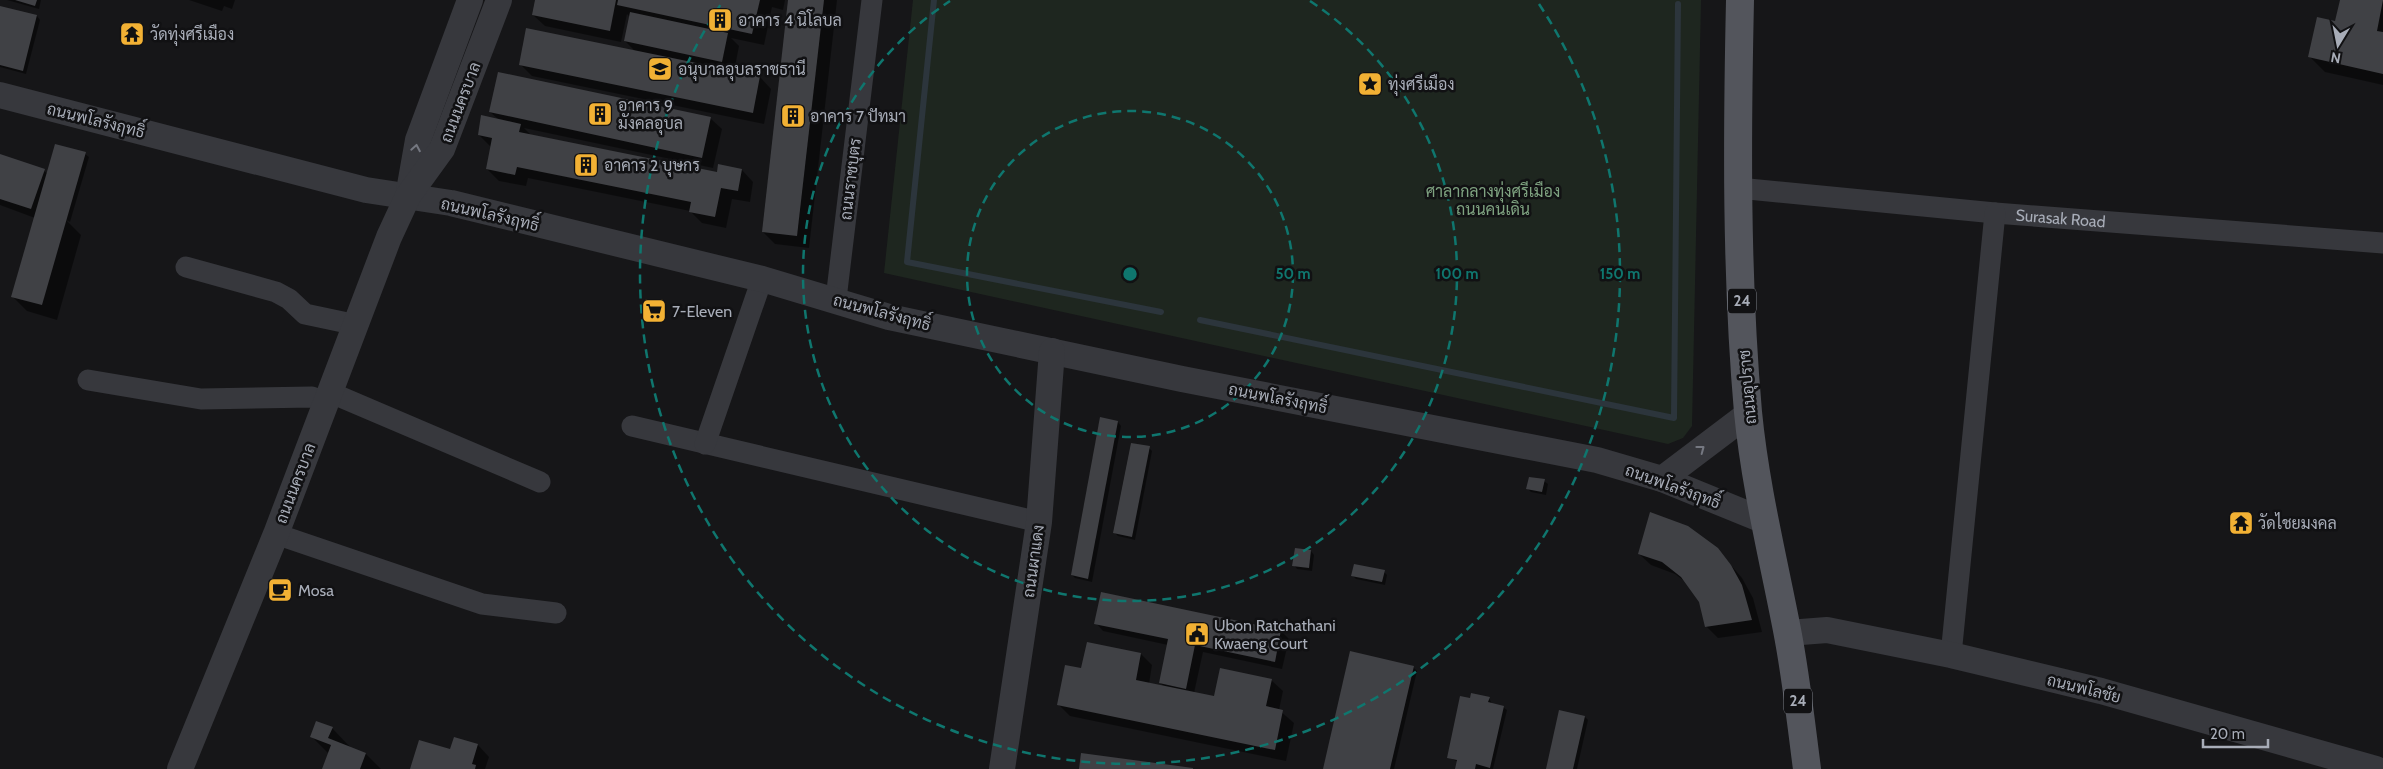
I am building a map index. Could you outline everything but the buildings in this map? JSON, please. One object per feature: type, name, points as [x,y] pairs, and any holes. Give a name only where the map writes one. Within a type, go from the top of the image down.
[{"type":"main road","name":"ถนนอุปราช","points":[[1740,0],[1738,188],[1743,337],[1748,414],[1765,521],[1788,634],[1807,769]]},
{"type":"street","name":"ถนนนครบาล","points":[[408,196],[418,140],[470,0]]},
{"type":"street","name":"ถนนนครบาล","points":[[180,769],[276,534],[389,237],[408,196],[442,149],[499,0]]},
{"type":"street","name":"ถนนราชบุตร","points":[[836,299],[872,0]]},
{"type":"street","name":"ถนนพโลรังฤทธิ์","points":[[0,95],[366,190],[451,203],[762,279],[836,299],[889,317],[1201,383],[1597,460],[1662,479],[1765,521]]},
{"type":"street","name":"Surasak Road","points":[[1738,188],[1995,213],[2383,243]]},
{"type":"street","points":[[1951,655],[1995,213]]},
{"type":"street","points":[[186,267],[276,292],[289,299],[305,314],[356,325]]},
{"type":"street","points":[[705,444],[762,279]]},
{"type":"street","name":"ถนนผาแดง","points":[[1002,769],[1038,522],[1052,352]]},
{"type":"street","points":[[88,380],[201,399],[327,397],[540,482]]},
{"type":"street","points":[[1662,479],[1748,414]]},
{"type":"street","points":[[632,426],[1038,522]]},
{"type":"street","points":[[276,534],[482,604],[556,613]]},
{"type":"street","name":"ถนนพโลชัย","points":[[1788,634],[1827,630],[1951,655],[2101,691],[2376,769]]},
{"type":"green space","name":"ศาลากลางทุ่งศรีเมือง ถนนคนเดิน","points":[[913,0],[1701,0],[1692,426],[1683,438],[1668,444],[884,273]]},
{"type":"waterway","points":[[934,0],[907,262],[1161,312]]},
{"type":"waterway","points":[[1200,320],[1674,418],[1678,4]]},
{"type":"place","name":"อาคาร 4 นิโลบล","points":[[720,20]]},
{"type":"place","name":"วัดทุ่งศรีเมือง","points":[[132,34]]},
{"type":"place","name":"อนุบาลอุบลราชธานี","points":[[660,69]]},
{"type":"place","name":"ทุ่งศรีเมือง","points":[[1370,84]]},
{"type":"place","name":"อาคาร 9 มังคลอุบล","points":[[600,114]]},
{"type":"place","name":"อาคาร 7 ปัทมา","points":[[793,116]]},
{"type":"place","name":"อาคาร 2 บุษกร","points":[[586,165]]},
{"type":"place","name":"7-Eleven","points":[[654,311]]},
{"type":"place","name":"วัดไชยมงคล","points":[[2241,523]]},
{"type":"place","name":"Mosa","points":[[280,590]]},
{"type":"place","name":"Ubon Ratchathani Kwaeng Court","points":[[1197,634]]}]
